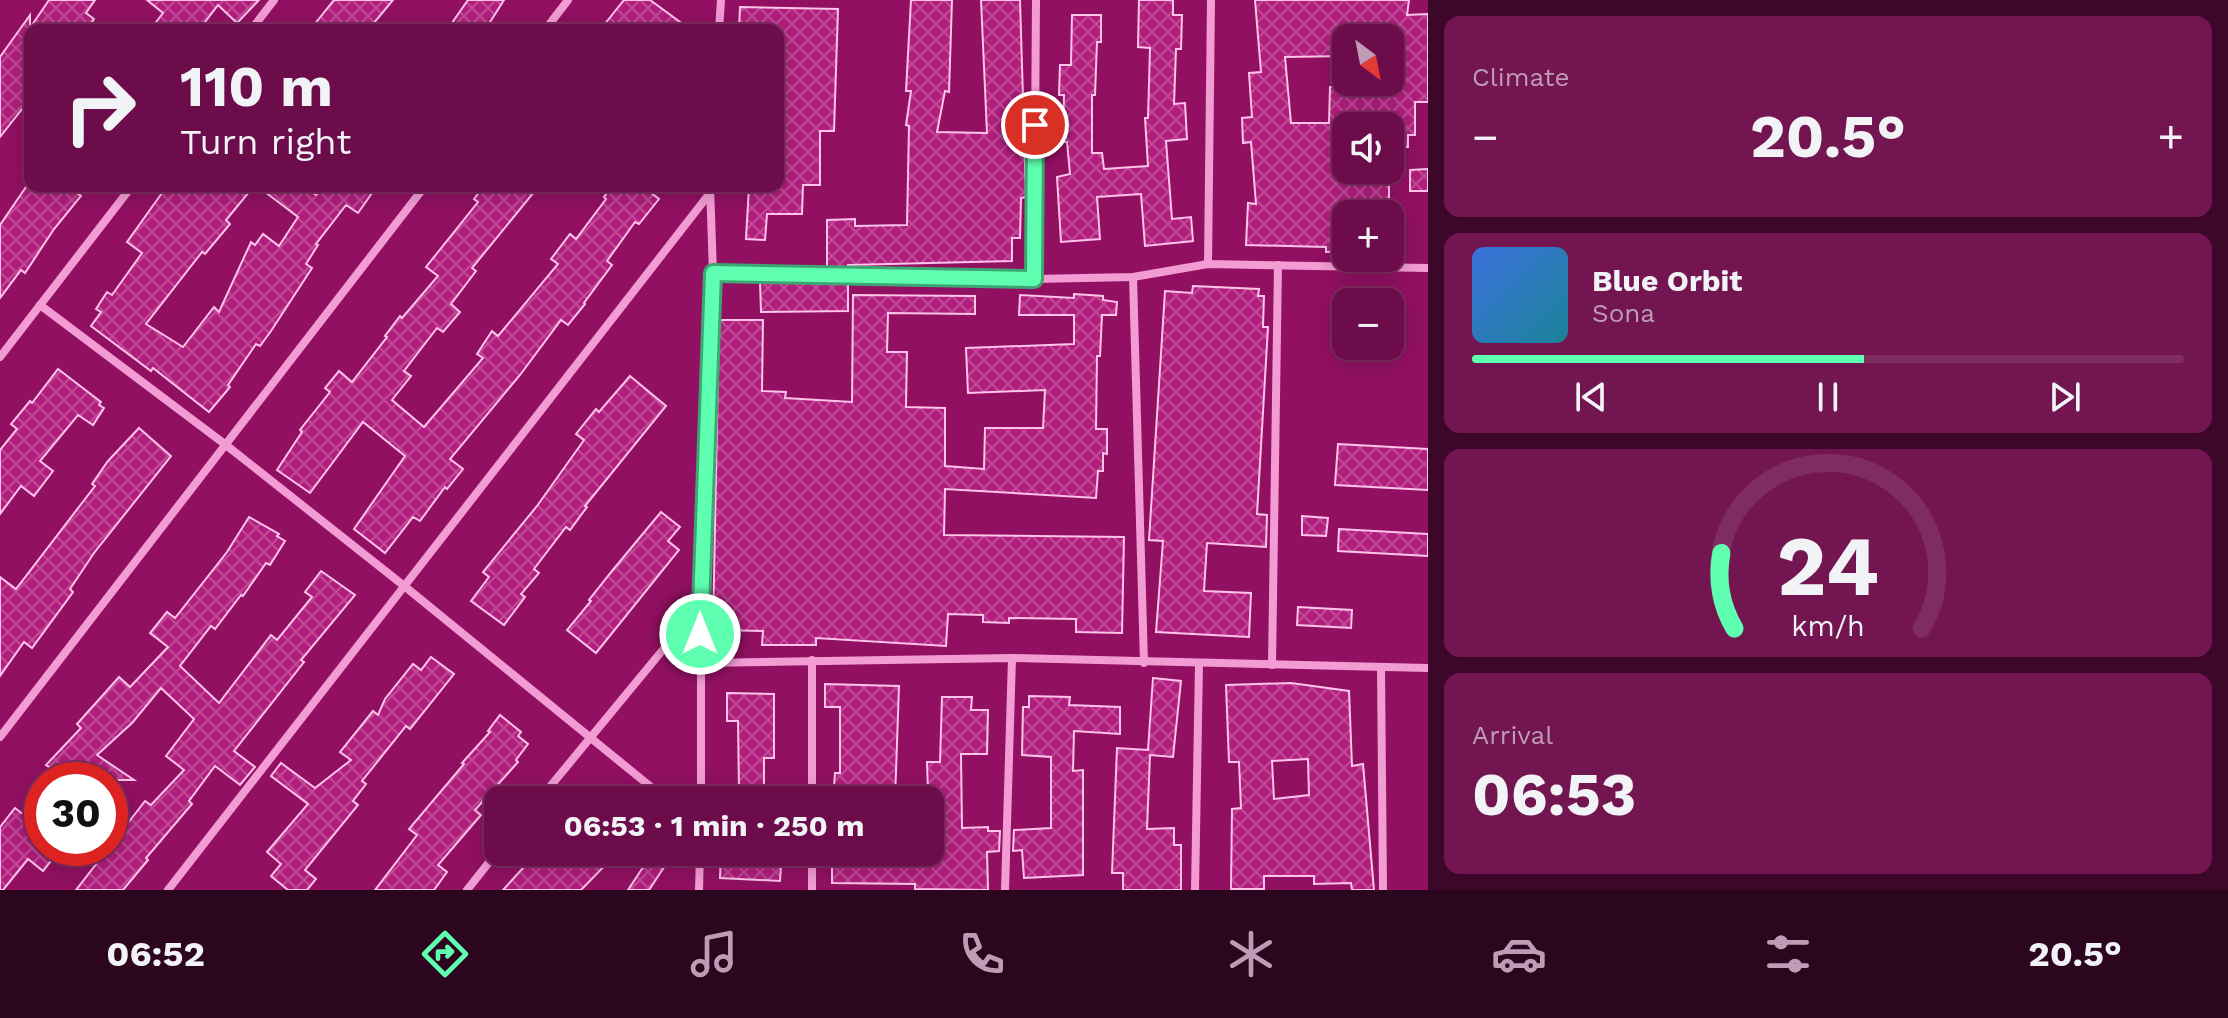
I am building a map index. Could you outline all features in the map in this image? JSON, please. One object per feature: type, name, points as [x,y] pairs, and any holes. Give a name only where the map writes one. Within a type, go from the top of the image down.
[{"type":"street","points":[[256,24],[274,0]]},
{"type":"street","points":[[550,24],[568,0]]},
{"type":"street","points":[[719,24],[721,0]]},
{"type":"street","points":[[1034,279],[1036,0]]},
{"type":"street","points":[[1208,264],[1211,0]]},
{"type":"street","points":[[0,357],[127,192]]},
{"type":"street","points":[[0,737],[420,192]]},
{"type":"street","points":[[168,890],[708,192]]},
{"type":"street","points":[[701,786],[699,606],[713,273],[710,192]]},
{"type":"street","points":[[713,273],[1034,279],[1133,277],[1208,264],[1428,268]]},
{"type":"street","points":[[1272,665],[1278,265]]},
{"type":"street","points":[[1133,277],[1144,663]]},
{"type":"street","points":[[40,305],[226,445],[650,786]]},
{"type":"street","points":[[550,786],[699,606]]},
{"type":"street","points":[[701,663],[1012,658],[1428,668]]},
{"type":"street","points":[[1005,890],[1012,658]]},
{"type":"street","points":[[812,660],[812,786]]},
{"type":"street","points":[[1195,890],[1199,664]]},
{"type":"street","points":[[1381,667],[1383,890]]},
{"type":"street","points":[[467,890],[486,866]]},
{"type":"street","points":[[699,890],[700,866]]},
{"type":"street","points":[[812,866],[812,890]]},
{"type":"building","points":[[49,0],[95,0],[86,13],[94,19],[91,24],[33,24]]},
{"type":"building","points":[[147,0],[259,0],[237,23],[218,5],[204,24],[155,24],[163,13]]},
{"type":"building","points":[[334,0],[393,0],[373,24],[315,24]]},
{"type":"building","points":[[468,0],[504,0],[489,24],[451,24]]},
{"type":"building","points":[[624,0],[650,0],[683,24],[605,24]]},
{"type":"building","points":[[911,0],[952,0],[949,92],[945,91],[937,132],[987,133],[981,0],[1020,0],[1026,197],[1021,198],[1020,238],[1012,238],[1012,261],[827,268],[827,220],[855,219],[855,226],[907,225],[909,126],[906,125],[911,91],[906,91]]},
{"type":"building","points":[[1139,0],[1173,0],[1173,15],[1182,15],[1181,49],[1176,49],[1174,104],[1185,103],[1187,139],[1166,141],[1172,219],[1191,217],[1193,241],[1145,246],[1141,194],[1097,197],[1100,239],[1061,242],[1057,177],[1070,174],[1067,142],[1063,142],[1064,95],[1059,95],[1060,65],[1071,65],[1072,15],[1101,15],[1101,42],[1097,42],[1095,95],[1092,95],[1092,153],[1102,153],[1104,169],[1148,166],[1145,118],[1148,118],[1150,48],[1138,47]]},
{"type":"building","points":[[1255,0],[1409,0],[1407,15],[1428,14],[1428,102],[1415,102],[1415,135],[1408,135],[1408,147],[1404,147],[1404,112],[1332,112],[1332,184],[1389,184],[1389,200],[1332,200],[1332,252],[1326,252],[1326,247],[1246,245],[1248,203],[1256,204],[1251,142],[1243,143],[1242,118],[1252,117],[1249,73],[1261,72]]},
{"type":"building","points":[[740,7],[838,9],[834,131],[820,131],[820,185],[803,185],[802,214],[767,214],[765,240],[746,239],[749,192],[784,192],[784,24],[739,24]]},
{"type":"building","points":[[30,15],[30,24],[24,24],[24,107],[0,137],[0,57]]},
{"type":"building","points":[[1428,169],[1428,191],[1410,191],[1410,170]]},
{"type":"building","points":[[24,190],[76,192],[81,196],[54,229],[25,273],[21,270],[0,298],[0,225]]},
{"type":"building","points":[[163,192],[249,192],[226,220],[230,224],[205,254],[202,252],[146,324],[183,347],[214,307],[219,312],[251,242],[255,245],[263,234],[279,246],[298,217],[265,192],[312,192],[316,195],[319,192],[373,192],[358,213],[346,205],[316,244],[306,264],[312,268],[271,331],[260,346],[256,344],[228,385],[230,387],[209,412],[153,368],[151,371],[91,326],[101,312],[96,309],[107,292],[112,295],[142,253],[127,242]]},
{"type":"building","points":[[479,192],[534,192],[472,268],[476,271],[451,304],[460,312],[443,332],[437,328],[404,371],[411,376],[392,400],[424,427],[483,358],[477,354],[492,331],[498,336],[558,264],[551,259],[570,234],[576,239],[606,199],[604,197],[608,192],[650,192],[659,199],[639,224],[635,222],[607,261],[612,265],[585,304],[568,325],[561,320],[450,459],[463,469],[447,489],[445,487],[420,521],[413,517],[385,553],[354,529],[405,456],[363,422],[310,493],[277,470],[302,432],[300,430],[330,392],[325,388],[339,371],[352,382],[400,316],[402,318],[438,276],[426,267],[478,202],[474,199]]},
{"type":"building","points":[[760,282],[848,283],[848,311],[761,312]]},
{"type":"building","points":[[1193,286],[1259,289],[1258,296],[1264,296],[1263,327],[1268,327],[1257,514],[1267,515],[1266,547],[1207,543],[1204,591],[1251,593],[1249,637],[1156,632],[1163,541],[1149,540],[1165,291],[1192,293]]},
{"type":"building","points":[[1074,294],[1103,296],[1103,300],[1117,302],[1116,315],[1102,315],[1100,356],[1097,356],[1096,429],[1107,429],[1107,454],[1103,453],[1103,471],[1098,471],[1096,498],[945,489],[944,535],[1124,537],[1122,633],[1076,632],[1076,619],[1009,618],[1009,623],[983,622],[983,615],[948,614],[946,646],[816,638],[816,645],[762,645],[763,631],[713,630],[719,320],[763,320],[762,391],[786,392],[785,398],[852,402],[853,295],[975,296],[975,314],[888,313],[887,352],[907,352],[906,407],[945,408],[945,466],[984,469],[985,428],[1043,428],[1045,390],[968,393],[966,348],[1074,344],[1074,315],[1019,315],[1020,295],[1074,298]]},
{"type":"building","points":[[58,369],[101,402],[99,405],[104,408],[93,425],[78,415],[40,461],[53,471],[34,496],[21,486],[0,514],[0,450],[17,429],[11,424]]},
{"type":"building","points":[[630,376],[666,406],[585,506],[570,530],[566,527],[534,569],[539,573],[521,594],[525,597],[504,625],[471,601],[489,577],[483,572],[537,506],[584,440],[576,434]]},
{"type":"building","points":[[139,428],[171,456],[94,553],[70,589],[73,592],[32,648],[24,642],[0,676],[0,577],[16,589],[95,486],[92,484],[108,461]]},
{"type":"building","points":[[1338,444],[1428,449],[1428,490],[1335,485]]},
{"type":"building","points":[[661,512],[680,527],[668,541],[679,550],[596,653],[567,630]]},
{"type":"building","points":[[1302,516],[1328,518],[1326,536],[1302,535]]},
{"type":"building","points":[[249,517],[279,534],[277,536],[285,541],[270,565],[266,563],[243,596],[215,629],[211,626],[180,666],[219,703],[271,635],[277,640],[312,597],[305,592],[321,571],[355,595],[301,660],[304,662],[234,751],[255,767],[240,785],[215,766],[189,801],[192,804],[123,890],[76,890],[95,866],[128,866],[128,823],[145,801],[151,805],[184,770],[166,756],[194,719],[161,688],[132,723],[97,755],[107,762],[49,762],[81,728],[77,724],[119,677],[130,687],[168,647],[150,633],[167,612],[175,618],[227,552]]},
{"type":"building","points":[[1339,529],[1428,534],[1428,556],[1338,551]]},
{"type":"building","points":[[1298,607],[1352,610],[1351,628],[1297,625]]},
{"type":"building","points":[[431,657],[454,674],[410,729],[406,726],[362,781],[366,784],[353,801],[358,805],[305,870],[316,879],[307,890],[288,890],[271,876],[281,864],[267,852],[308,804],[271,776],[281,763],[315,788],[351,760],[340,752],[373,711],[378,715],[385,699],[413,664],[421,670]]},
{"type":"building","points":[[1153,678],[1181,681],[1173,757],[1150,755],[1147,829],[1174,828],[1174,845],[1181,845],[1181,890],[1123,890],[1123,873],[1112,873],[1117,748],[1148,750]]},
{"type":"building","points":[[1291,683],[1349,691],[1352,766],[1363,764],[1374,890],[1352,890],[1351,883],[1314,884],[1314,876],[1264,876],[1264,889],[1231,889],[1232,809],[1241,808],[1239,762],[1229,762],[1226,685]],"holes":[[[1308,759],[1309,795],[1274,799],[1272,761]]]},
{"type":"building","points":[[825,684],[899,686],[895,786],[834,786],[835,773],[840,773],[840,707],[825,707]]},
{"type":"building","points":[[727,693],[774,694],[774,758],[764,758],[764,786],[739,786],[738,721],[727,721]]},
{"type":"building","points":[[1029,696],[1070,697],[1069,705],[1120,707],[1120,734],[1074,731],[1073,771],[1083,770],[1083,875],[1024,878],[1022,850],[1013,851],[1014,830],[1051,828],[1051,757],[1022,755],[1023,707],[1029,707]]},
{"type":"building","points":[[942,697],[972,697],[971,710],[988,710],[987,754],[961,754],[962,828],[988,827],[988,831],[1000,831],[999,851],[987,852],[988,890],[915,889],[915,884],[832,883],[832,866],[944,866],[944,786],[928,786],[927,762],[940,762]]},
{"type":"building","points":[[500,715],[521,732],[518,736],[528,744],[516,760],[518,762],[496,786],[484,786],[484,800],[475,810],[481,815],[438,865],[447,872],[434,890],[375,890],[417,835],[409,829]]},
{"type":"building","points":[[15,808],[24,815],[24,864],[3,890],[0,890],[0,827]]},
{"type":"building","points":[[522,866],[604,866],[581,890],[503,890]]},
{"type":"building","points":[[644,866],[665,866],[649,890],[628,890]]},
{"type":"building","points":[[720,866],[781,866],[780,881],[720,878]]},
{"type":"route","points":[[700,634],[713,273],[1034,279],[1035,125]]}]
